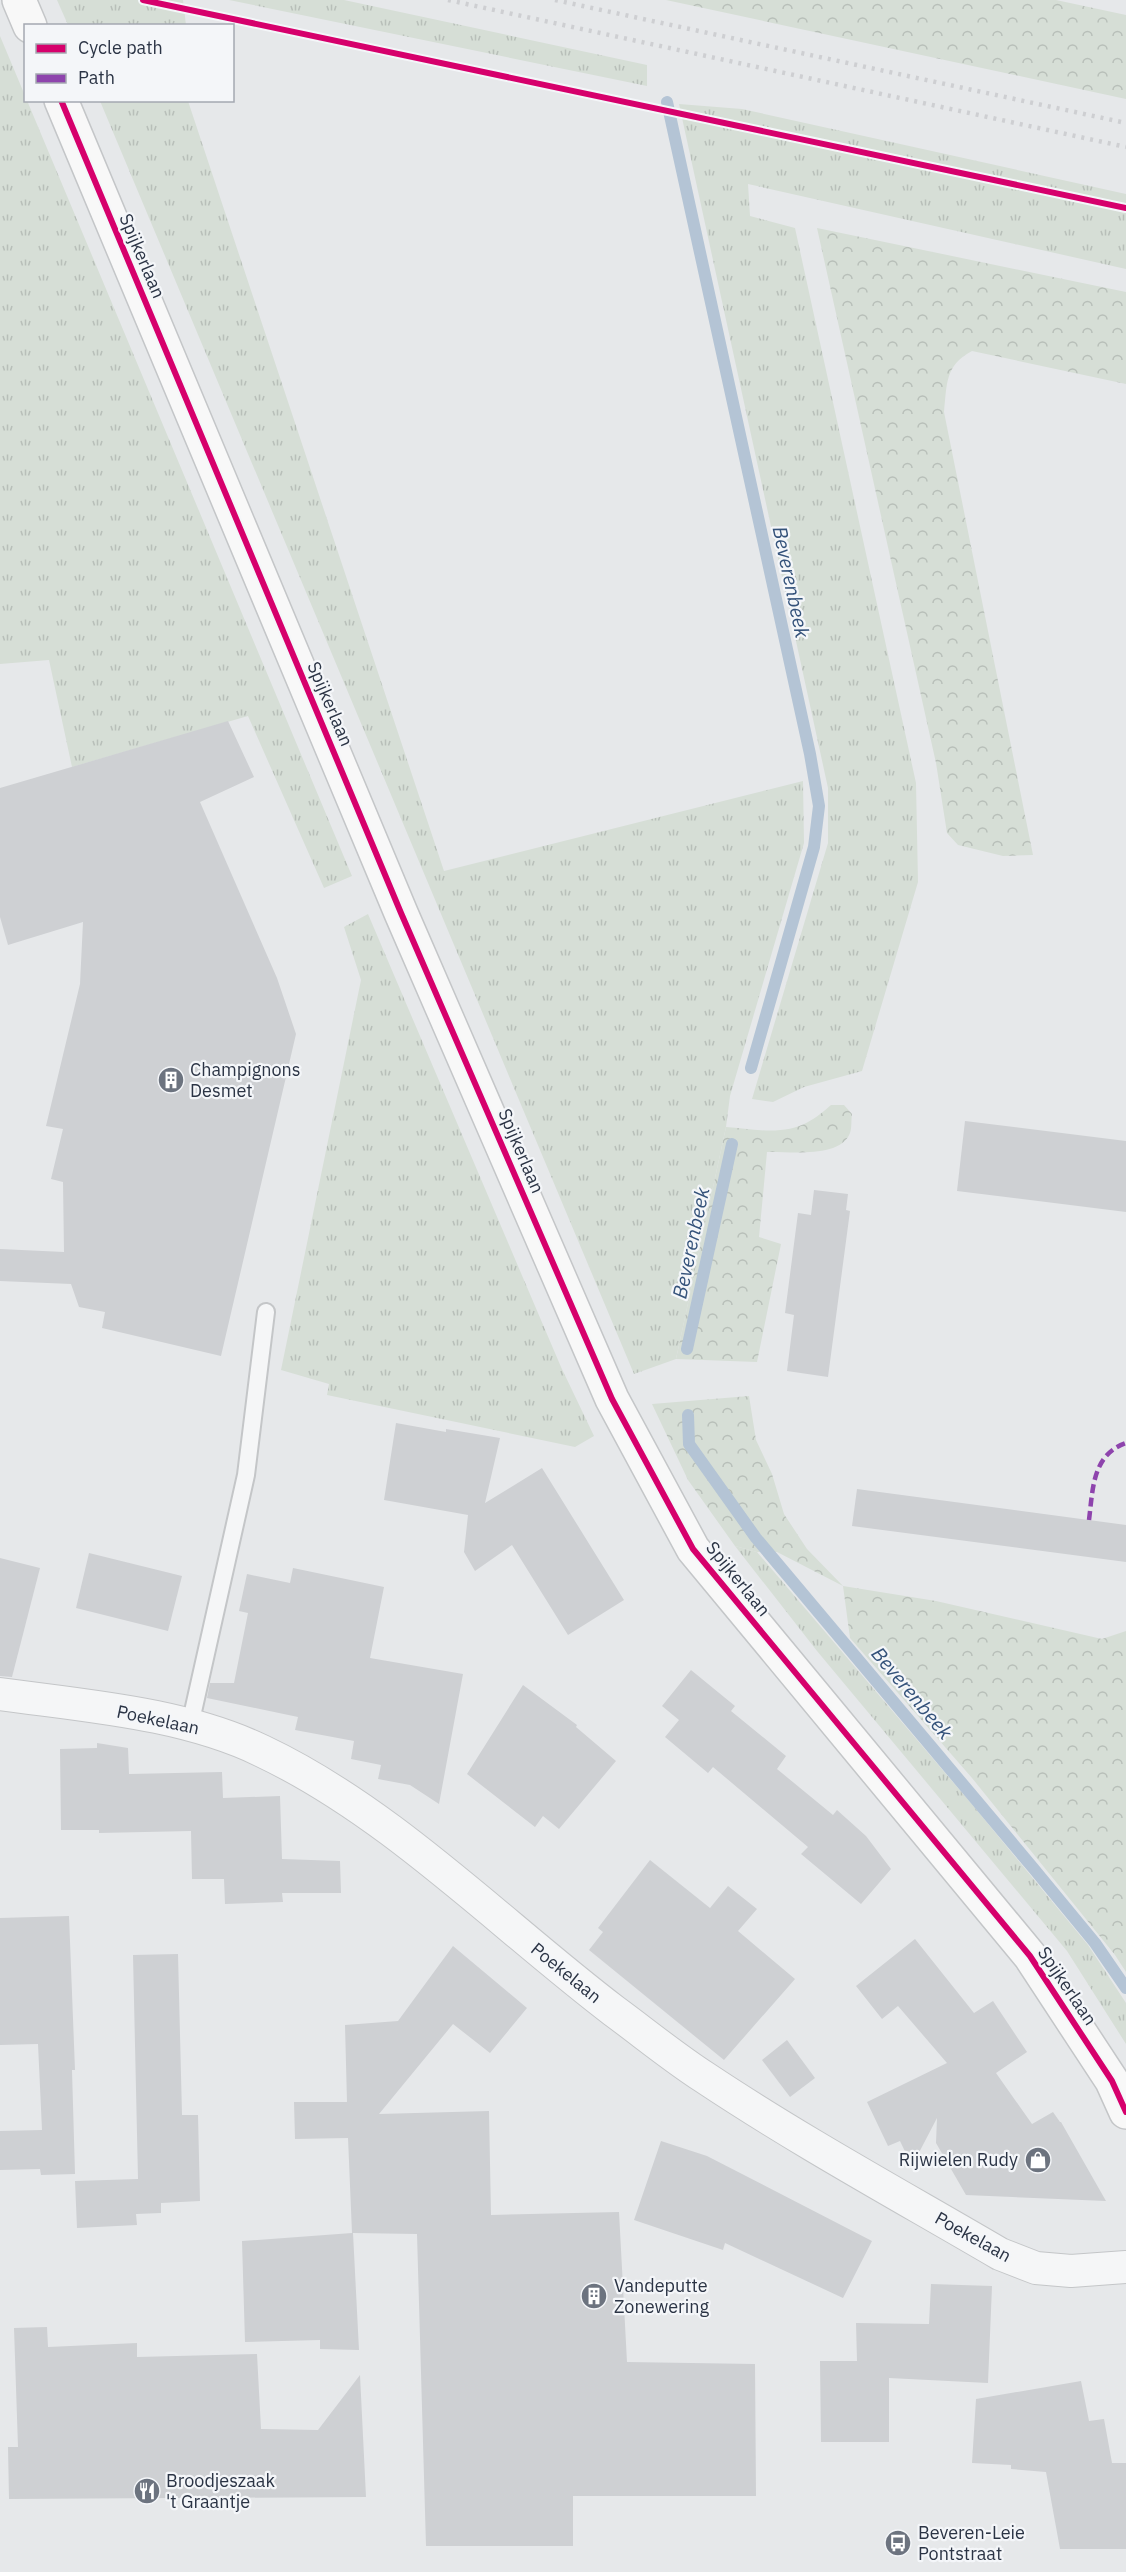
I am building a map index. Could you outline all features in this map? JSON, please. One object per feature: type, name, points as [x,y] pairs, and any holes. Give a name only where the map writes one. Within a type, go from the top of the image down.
[{"type":"street","points":[[19,0],[29,24]]},
{"type":"street","name":"Spijkerlaan","points":[[62,102],[406,923],[612,1399],[693,1549],[1030,1956],[1113,2081],[1126,2112]]},
{"type":"street","name":"Poekelaan","points":[[0,1694],[190,1725],[227,1736],[262,1751],[331,1788],[395,1835],[612,2009],[702,2076],[800,2138],[1000,2254],[1036,2268],[1071,2271],[1126,2266]]},
{"type":"lane","points":[[190,1725],[246,1475],[266,1312]]},
{"type":"green space","points":[[57,0],[183,0],[186,24],[68,24]]},
{"type":"green space","points":[[229,0],[344,0],[647,65],[647,86]]},
{"type":"green space","points":[[666,0],[1056,0],[1126,15],[1126,99]]},
{"type":"green space","points":[[0,36],[24,93],[24,102],[28,102],[352,876],[324,888],[248,716],[72,767],[49,660],[0,664]]},
{"type":"green space","points":[[100,102],[188,102],[444,871],[803,781],[804,843],[730,1096],[726,1127],[676,1359],[634,1374]]},
{"type":"green space","points":[[679,104],[742,109],[1126,194],[1126,269],[748,184],[750,216],[795,228],[916,783],[918,882],[862,1071],[804,1087],[773,1102],[752,1099],[828,843],[828,788]]},
{"type":"green space","points":[[817,228],[1126,292],[1126,384],[972,351],[957,362],[947,384],[944,412],[1033,855],[1003,856],[958,845],[947,833],[936,763]]},
{"type":"green space","points":[[368,914],[561,1367],[594,1436],[575,1447],[327,1395],[329,1384],[281,1370],[361,980],[344,927]]},
{"type":"green space","points":[[831,1105],[844,1105],[852,1114],[851,1131],[836,1147],[813,1152],[767,1152],[759,1237],[781,1244],[757,1362],[676,1359],[726,1127],[789,1129],[811,1120]]},
{"type":"green space","points":[[749,1396],[756,1440],[772,1474],[784,1514],[807,1549],[843,1586],[777,1552],[757,1552],[735,1546],[688,1480],[652,1404]]},
{"type":"green space","points":[[735,1546],[757,1552],[975,1808],[1088,1945],[1126,2003],[1126,2044],[1067,1951],[817,1651]]},
{"type":"green space","points":[[843,1586],[936,1601],[1102,1639],[1126,1631],[1126,1972],[1115,1955],[972,1778],[850,1638]]},
{"type":"building","name":"Champignons Desmet","points":[[228,721],[254,777],[200,802],[277,978],[296,1034],[221,1356],[102,1328],[105,1312],[79,1307],[71,1284],[0,1281],[0,1249],[64,1252],[63,1182],[51,1179],[63,1129],[46,1126],[80,984],[83,922],[8,945],[0,917],[0,788]]},
{"type":"building","points":[[965,1121],[1126,1141],[1126,1212],[957,1191]]},
{"type":"building","points":[[814,1190],[848,1194],[846,1210],[850,1211],[828,1377],[787,1371],[794,1315],[785,1313],[798,1213],[811,1215]]},
{"type":"building","points":[[396,1423],[500,1438],[485,1503],[542,1468],[624,1600],[568,1635],[512,1545],[475,1571],[464,1552],[468,1515],[384,1500]]},
{"type":"building","points":[[857,1489],[1126,1525],[1126,1562],[852,1526]]},
{"type":"building","points":[[89,1553],[182,1576],[168,1631],[76,1608]]},
{"type":"building","points":[[0,1558],[40,1568],[12,1677],[0,1676]]},
{"type":"building","points":[[293,1568],[384,1587],[370,1658],[463,1674],[439,1804],[410,1785],[378,1779],[381,1765],[351,1759],[354,1741],[295,1730],[298,1717],[207,1698],[210,1683],[234,1683],[248,1613],[239,1611],[247,1574],[290,1583]]},
{"type":"building","points":[[691,1670],[735,1706],[731,1711],[786,1756],[777,1769],[833,1815],[837,1810],[866,1836],[891,1869],[861,1904],[801,1854],[808,1847],[713,1767],[708,1773],[665,1737],[679,1720],[662,1706]]},
{"type":"building","points":[[523,1685],[577,1725],[576,1727],[616,1761],[559,1829],[543,1816],[535,1827],[467,1774]]},
{"type":"building","points":[[97,1743],[128,1748],[129,1774],[222,1772],[223,1798],[280,1796],[282,1859],[340,1861],[341,1893],[282,1893],[283,1902],[225,1904],[224,1879],[192,1879],[191,1831],[99,1833],[99,1830],[61,1830],[60,1749],[97,1748]]},
{"type":"building","points":[[650,1860],[710,1908],[728,1886],[757,1909],[738,1931],[795,1979],[724,2060],[589,1950],[603,1932],[598,1928]]},
{"type":"building","points":[[69,1916],[75,2070],[72,2070],[75,2174],[41,2175],[40,2169],[0,2170],[0,2131],[42,2130],[38,2044],[0,2045],[0,1918]]},
{"type":"building","points":[[915,1939],[974,2013],[993,2001],[1027,2052],[996,2073],[1032,2124],[1053,2112],[1106,2201],[966,2195],[936,2143],[937,2118],[912,2166],[900,2141],[888,2146],[867,2102],[947,2063],[898,2006],[882,2019],[856,1986]]},
{"type":"building","points":[[453,1946],[527,2008],[490,2053],[453,2024],[379,2114],[489,2111],[491,2215],[619,2212],[627,2362],[755,2364],[756,2496],[573,2496],[573,2546],[426,2546],[417,2234],[353,2233],[359,2350],[320,2349],[320,2340],[245,2342],[242,2241],[352,2233],[348,2138],[295,2139],[294,2102],[347,2102],[345,2025],[398,2021]]},
{"type":"building","points":[[178,1954],[182,2115],[198,2115],[200,2201],[161,2203],[161,2213],[136,2214],[137,2225],[77,2228],[75,2181],[138,2179],[133,1955]]},
{"type":"building","points":[[787,2040],[815,2078],[790,2097],[762,2060]]},
{"type":"building","points":[[661,2141],[707,2156],[872,2241],[843,2298],[725,2243],[723,2250],[634,2220]]},
{"type":"building","points":[[931,2284],[992,2286],[988,2383],[889,2378],[889,2442],[821,2442],[820,2361],[857,2361],[856,2323],[929,2324]]},
{"type":"building","points":[[47,2327],[48,2347],[137,2343],[137,2357],[257,2354],[261,2429],[318,2430],[360,2375],[366,2497],[9,2499],[8,2447],[18,2447],[14,2328]]},
{"type":"building","points":[[1081,2381],[1089,2421],[1104,2419],[1112,2463],[1126,2463],[1126,2549],[1060,2549],[1046,2472],[1011,2469],[1011,2465],[972,2463],[976,2399]]},
{"type":"waterway","name":"Beverenbeek","points":[[667,102],[810,754],[819,806],[814,847],[751,1068]]},
{"type":"waterway","name":"Beverenbeek","points":[[687,1349],[732,1144]]},
{"type":"waterway","name":"Beverenbeek","points":[[688,1415],[689,1444],[756,1538],[1095,1943],[1126,1988]]},
{"type":"railway","points":[[448,0],[1126,147]]},
{"type":"railway","points":[[555,0],[1126,123]]},
{"type":"marked path","points":[[1089,1520],[1096,1474],[1100,1464],[1115,1448],[1126,1443]]},
{"type":"cycle path","points":[[143,0],[1126,208]]},
{"type":"cycle path","points":[[62,102],[401,913],[612,1399],[693,1549],[1030,1956],[1112,2081],[1126,2112]]},
{"type":"place","name":"Champignons Desmet","points":[[171,1080]]},
{"type":"place","name":"Rijwielen Rudy","points":[[1038,2160]]},
{"type":"place","name":"Vandeputte Zonewering","points":[[594,2296]]},
{"type":"place","name":"Broodjeszaak 't Graantje","points":[[147,2491]]},
{"type":"place","name":"Beveren-Leie Pontstraat","points":[[898,2543]]}]
